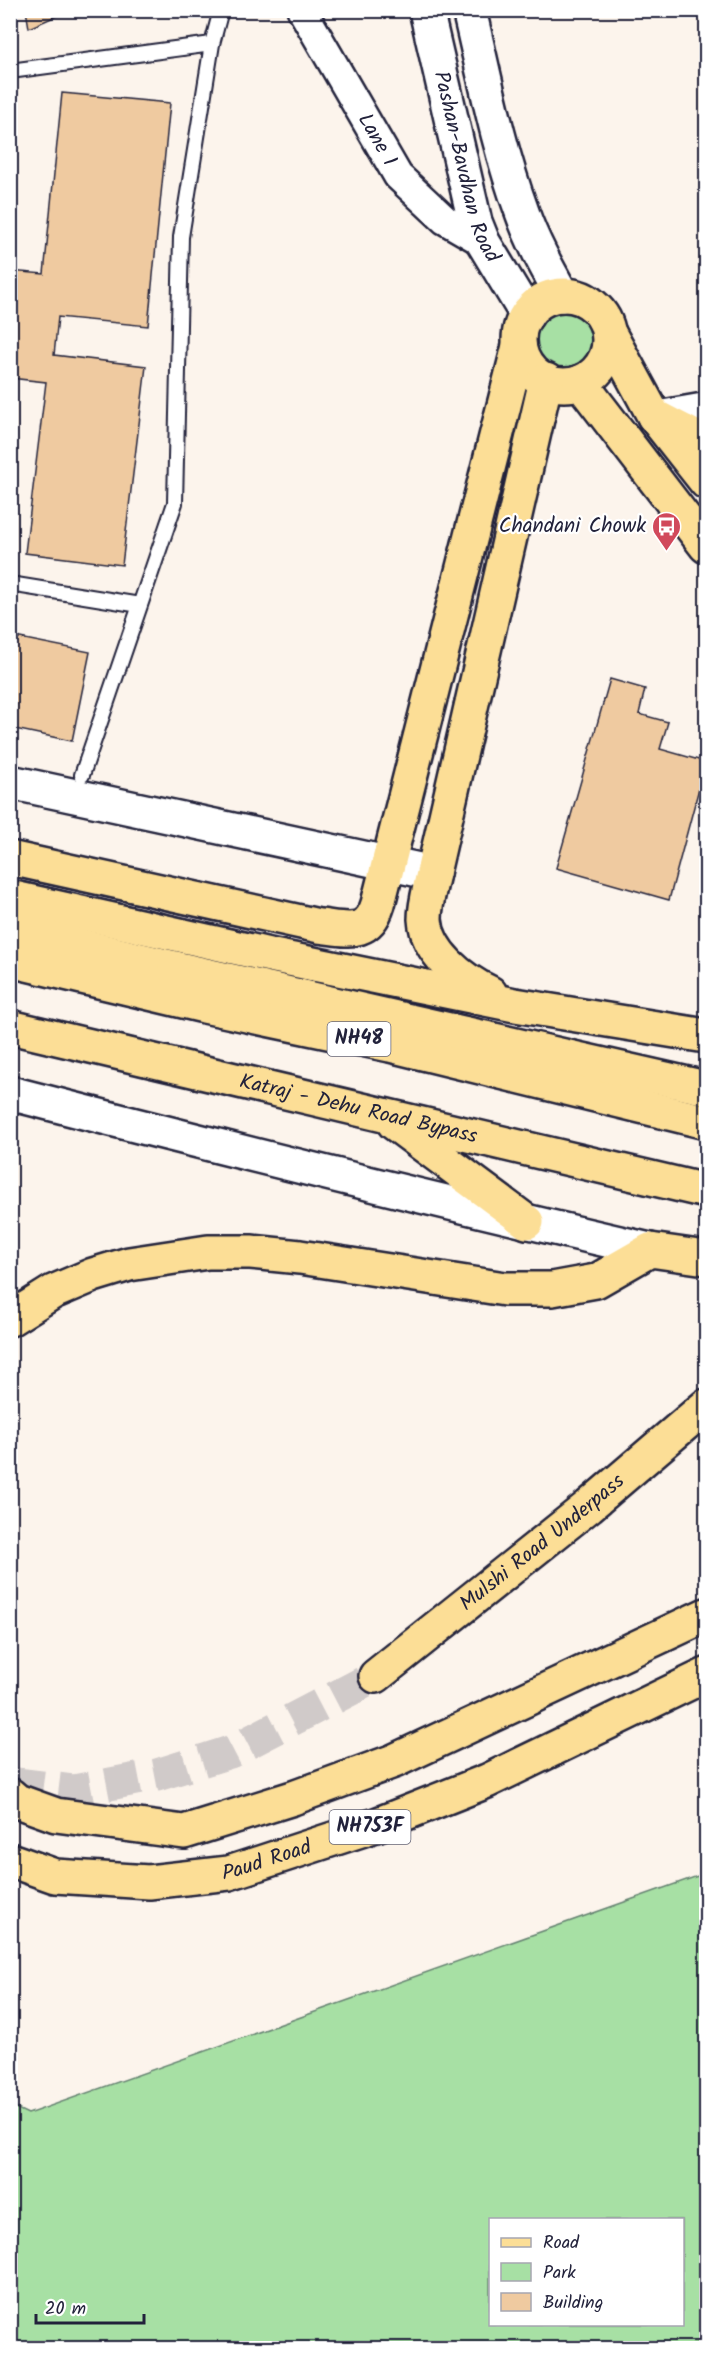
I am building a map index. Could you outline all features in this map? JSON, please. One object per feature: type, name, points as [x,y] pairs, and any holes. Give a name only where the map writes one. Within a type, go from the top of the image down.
[{"type":"main road","points":[[10,858],[319,926],[353,930],[367,925],[375,915],[519,346],[520,326],[531,309],[548,297],[567,294],[587,301],[602,314],[609,333],[654,416],[706,482]]},
{"type":"main road","points":[[519,346],[526,364],[541,379],[560,385],[580,382],[597,370],[607,353],[609,333]]},
{"type":"main road","points":[[515,1005],[477,987],[456,972],[431,941],[425,920],[433,873],[546,380]]},
{"type":"main road","points":[[580,382],[706,546]]},
{"type":"main road","points":[[654,416],[706,443]]},
{"type":"main road","points":[[10,897],[274,956],[515,1005],[706,1036]]},
{"type":"main road","points":[[10,929],[706,1088]]},
{"type":"main road","name":"NH48","points":[[10,960],[204,1006],[390,1045],[706,1122]]},
{"type":"main road","name":"Katraj - Dehu Road Bypass","points":[[10,1027],[706,1191]]},
{"type":"main road","points":[[383,1114],[526,1222]]},
{"type":"main road","points":[[10,1319],[53,1292],[93,1275],[129,1264],[208,1252],[251,1252],[300,1257],[505,1289],[552,1289],[596,1281],[650,1250],[706,1258]]},
{"type":"main road","name":"Mulshi Road Underpass","points":[[376,1676],[589,1506],[706,1406]]},
{"type":"main road","points":[[10,1795],[17,1801],[56,1815],[184,1832],[293,1798],[394,1761],[706,1615]]},
{"type":"main road","name":"Paud Road","points":[[10,1860],[55,1876],[149,1882],[229,1874],[376,1825],[487,1781],[706,1675]]},
{"type":"street","name":"Lane 1","points":[[302,10],[398,176],[445,220],[483,242]]},
{"type":"street","name":"Pashan-Bavdhan Road","points":[[426,10],[475,222],[483,242],[527,315]]},
{"type":"street","name":"Pashan-Bavdhan Road","points":[[469,10],[494,118],[521,211],[535,244],[562,295]]},
{"type":"street","points":[[654,416],[706,407]]},
{"type":"street","points":[[10,782],[433,873]]},
{"type":"street","points":[[10,1093],[215,1146],[650,1250]]},
{"type":"lane","points":[[82,775],[175,503],[182,237],[212,44],[221,10]]},
{"type":"lane","points":[[10,70],[212,44]]},
{"type":"lane","points":[[10,584],[140,605]]},
{"type":"green space","points":[[564,298],[580,302],[593,310],[601,323],[605,339],[601,355],[593,368],[580,376],[564,380],[548,376],[535,368],[527,355],[523,339],[527,323],[535,310],[548,302]]},
{"type":"green space","points":[[706,1873],[706,2348],[11,2348],[11,2106],[28,2114]]},
{"type":"building","points":[[26,10],[70,10],[29,28]]},
{"type":"building","points":[[62,93],[170,103],[148,326],[58,317],[54,355],[146,366],[122,565],[25,553],[46,382],[10,378],[10,271],[44,274]]},
{"type":"building","points":[[10,636],[90,652],[72,741],[10,728]]},
{"type":"building","points":[[610,679],[645,689],[639,714],[668,722],[660,749],[706,762],[669,900],[556,868]]},
{"type":"tunnel","points":[[10,1783],[74,1791],[157,1775],[230,1752],[376,1676]]},
{"type":"place","name":"Chandani Chowk","points":[[667,552]]}]
